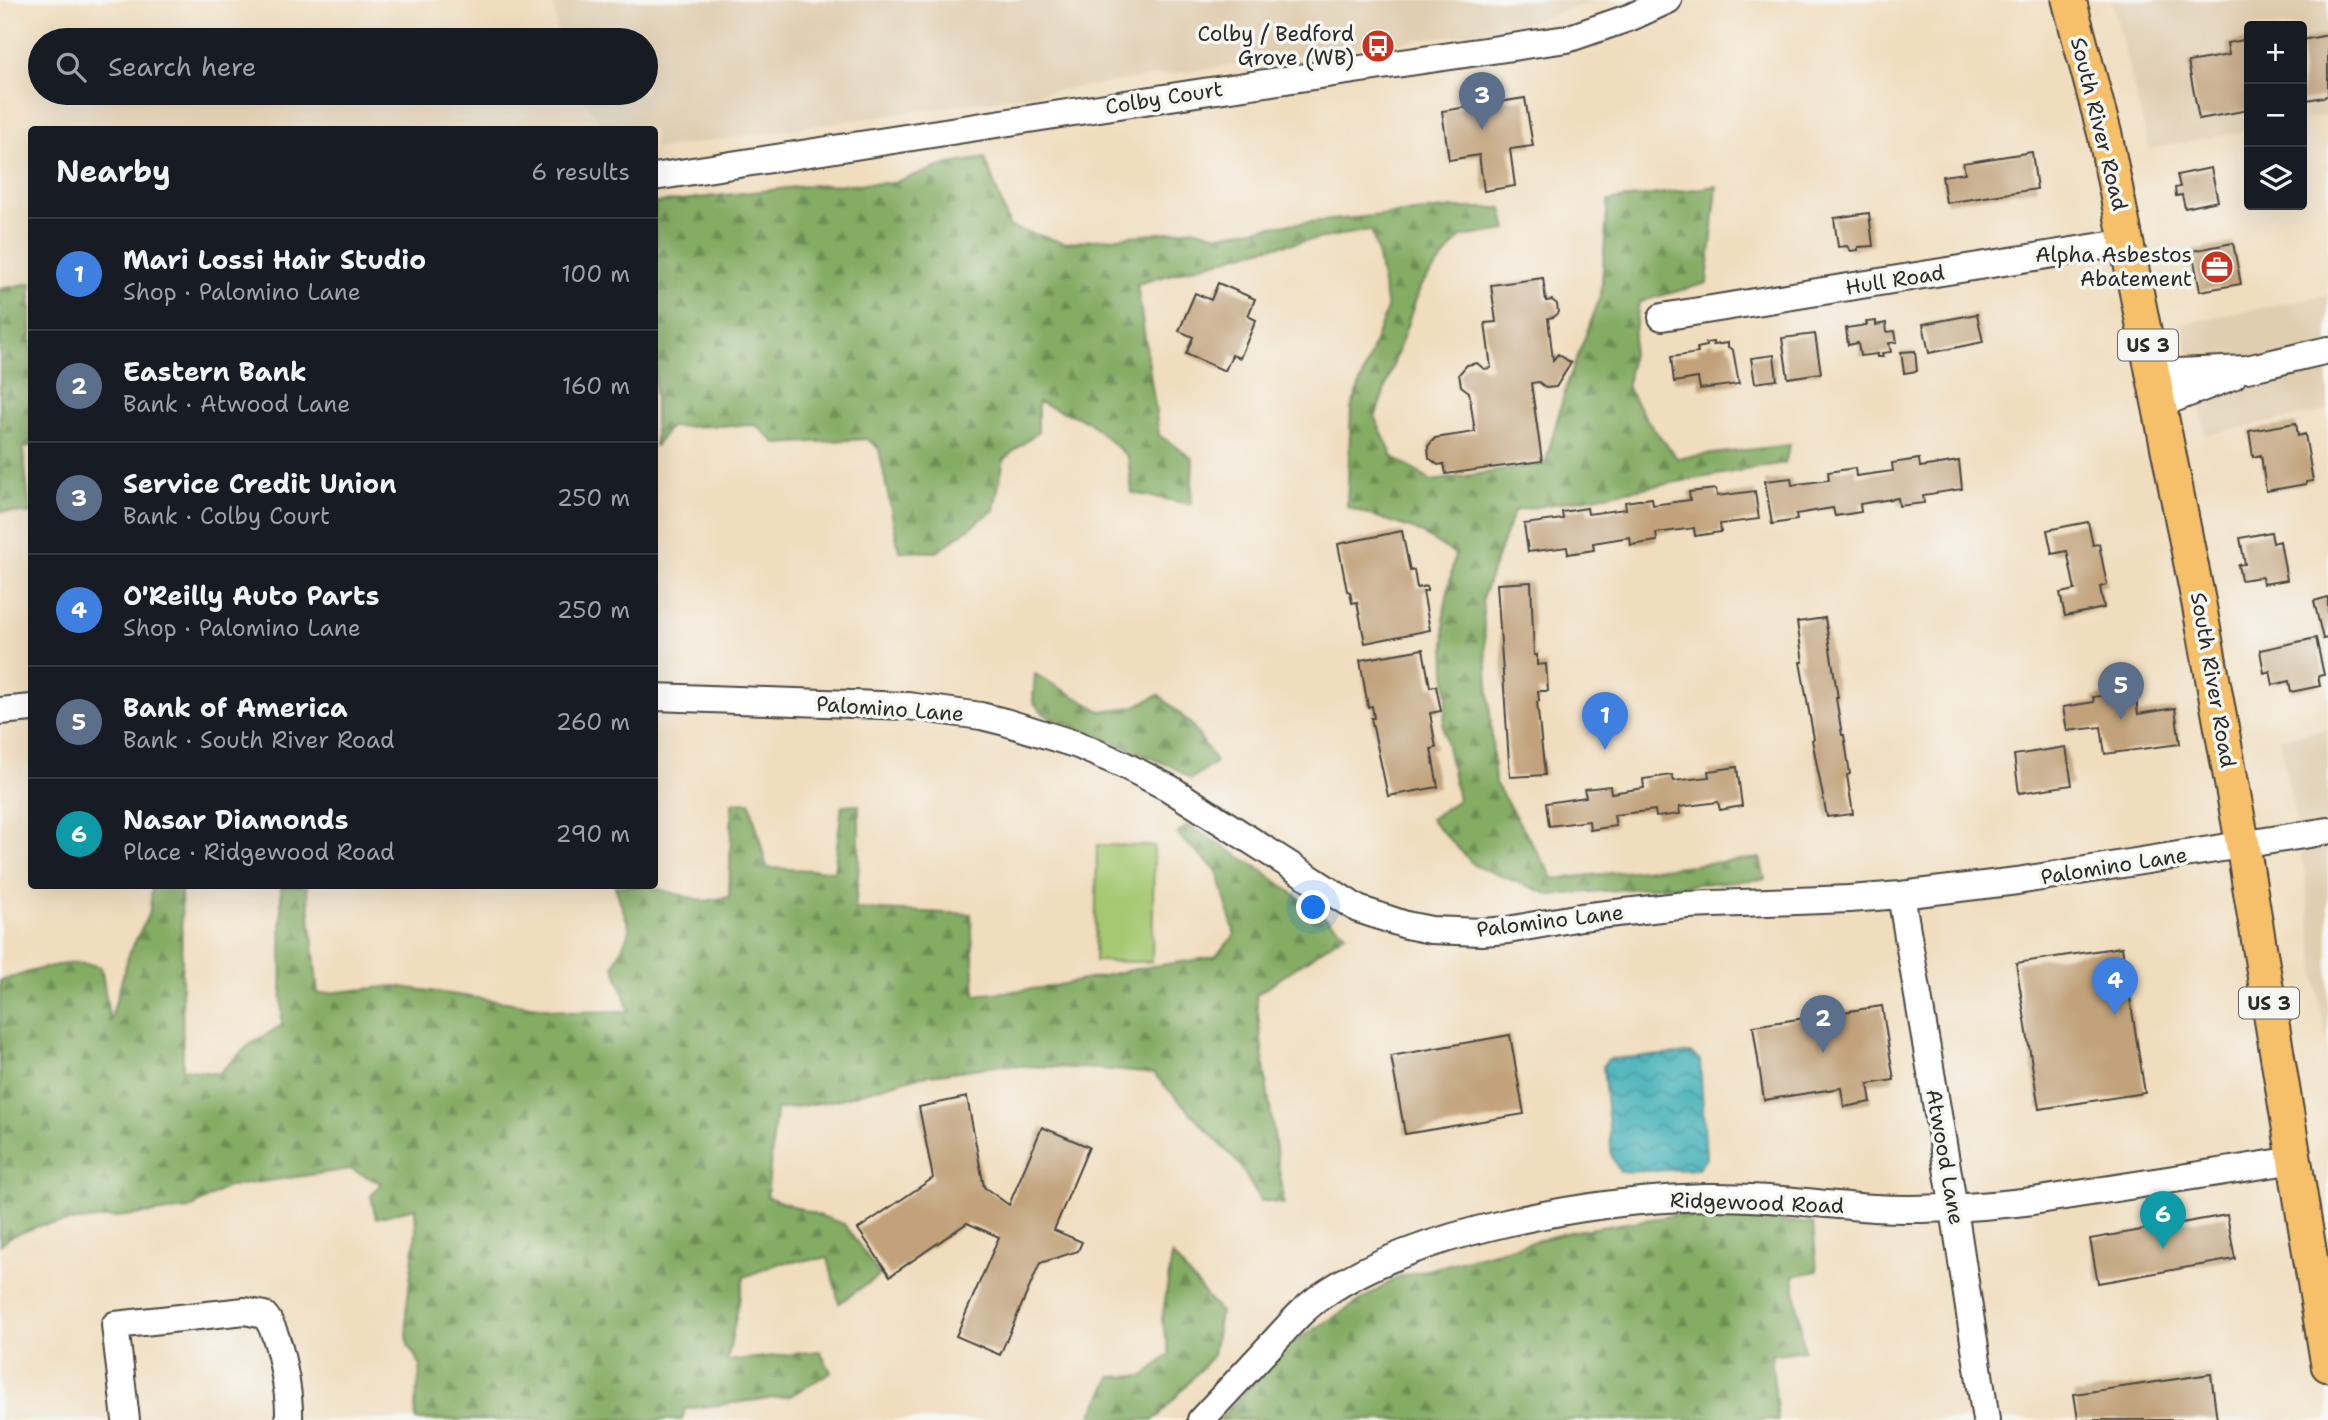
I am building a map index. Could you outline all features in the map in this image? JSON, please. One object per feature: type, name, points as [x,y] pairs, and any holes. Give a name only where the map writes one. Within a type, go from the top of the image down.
[{"type":"main road","name":"South River Road","points":[[2069,0],[2105,135],[2157,388],[2243,846],[2328,1365]]},
{"type":"street","name":"Colby Court","points":[[658,176],[1567,39],[1668,0]]},
{"type":"street","name":"Hull Road","points":[[1662,317],[2128,242]]},
{"type":"street","points":[[2157,388],[2328,350]]},
{"type":"street","name":"Palomino Lane","points":[[658,697],[908,706],[1005,722],[1078,745],[1169,788],[1358,909],[1394,922],[1432,930],[1482,932],[1687,905],[1901,895],[2017,881],[2328,831]]},
{"type":"street","points":[[0,711],[28,708]]},
{"type":"street","name":"Atwood Lane","points":[[1901,895],[1954,1209],[1986,1420]]},
{"type":"street","name":"Ridgewood Road","points":[[1201,1420],[1286,1329],[1322,1295],[1367,1270],[1415,1250],[1462,1235],[1577,1209],[1693,1198],[1758,1199],[1875,1208],[1954,1209],[2033,1201],[2295,1160]]},
{"type":"street","points":[[126,1420],[115,1325],[245,1311],[264,1315],[274,1328],[289,1404],[289,1420]]},
{"type":"shaded area","points":[[552,0],[1598,0],[1510,28],[1301,55],[658,149],[658,126],[603,126],[588,105],[658,105],[658,28],[557,28]]},
{"type":"shaded area","points":[[2112,0],[2328,0],[2328,115],[2307,119],[2307,21],[2244,21],[2244,131],[2149,149]]},
{"type":"shaded area","points":[[2328,295],[2328,411],[2205,435],[2183,323]]},
{"type":"shaded area","points":[[2328,729],[2328,1048],[2317,988],[2304,868],[2280,738]]},
{"type":"green space","points":[[985,158],[1010,227],[1065,243],[1196,229],[1218,235],[1279,225],[1455,208],[1502,208],[1507,230],[1461,237],[1421,285],[1375,418],[1393,457],[1432,481],[1545,464],[1567,384],[1601,295],[1608,201],[1717,186],[1707,283],[1639,302],[1627,387],[1647,420],[1677,458],[1790,445],[1785,463],[1514,511],[1482,599],[1495,783],[1554,879],[1760,858],[1765,879],[1551,895],[1475,866],[1430,819],[1458,800],[1443,726],[1447,698],[1444,613],[1455,554],[1416,530],[1347,507],[1351,409],[1387,308],[1371,230],[1264,248],[1137,284],[1159,435],[1193,459],[1191,504],[1132,493],[1128,457],[1088,421],[1038,402],[1038,432],[1004,459],[994,510],[937,552],[899,551],[879,449],[867,439],[777,444],[756,425],[670,427],[658,442],[658,203],[814,185],[892,183],[949,164]]},
{"type":"green space","points":[[28,284],[28,447],[23,448],[28,514],[0,511],[0,289]]},
{"type":"green space","points":[[1035,674],[1101,711],[1133,707],[1159,695],[1191,724],[1216,762],[1191,779],[1171,766],[1045,715],[1033,702]]},
{"type":"green space","points":[[750,802],[767,868],[834,871],[842,805],[859,805],[859,865],[855,909],[971,914],[975,995],[1050,987],[1141,968],[1215,957],[1235,935],[1217,871],[1177,834],[1188,825],[1260,869],[1346,933],[1256,995],[1284,1204],[1260,1200],[1239,1164],[1154,1074],[1002,1065],[916,1077],[837,1100],[776,1110],[767,1197],[844,1224],[880,1275],[839,1303],[828,1258],[780,1263],[744,1277],[727,1361],[820,1351],[831,1372],[790,1396],[685,1409],[682,1420],[416,1420],[415,1406],[421,1365],[408,1346],[406,1313],[416,1232],[415,1208],[376,1218],[371,1196],[381,1183],[351,1169],[227,1187],[189,1209],[41,1225],[10,1237],[0,1245],[0,981],[63,964],[101,967],[110,1022],[129,954],[150,911],[152,889],[181,889],[183,1069],[218,1074],[249,1045],[282,1025],[281,889],[307,889],[318,994],[395,986],[573,1012],[629,1011],[614,965],[630,930],[616,889],[657,889],[704,901],[729,897],[732,803]]},
{"type":"green space","points":[[1097,845],[1154,846],[1152,962],[1095,961]]},
{"type":"green space","points":[[1689,1213],[1813,1224],[1817,1271],[1793,1276],[1804,1350],[1771,1355],[1778,1420],[1219,1420],[1286,1347],[1397,1278],[1569,1232]]},
{"type":"green space","points":[[1172,1255],[1220,1312],[1213,1355],[1159,1416],[1152,1420],[1092,1420],[1090,1418],[1111,1377],[1144,1376],[1170,1354],[1162,1320]]},
{"type":"water","points":[[1691,1053],[1700,1060],[1706,1158],[1698,1169],[1620,1172],[1612,1157],[1603,1067],[1608,1059]]},
{"type":"building","points":[[2328,35],[2328,96],[2307,100],[2307,84],[2307,39]]},
{"type":"building","points":[[2244,40],[2244,111],[2199,119],[2188,62],[2229,55],[2227,43]]},
{"type":"building","points":[[1525,98],[1533,146],[1510,149],[1515,186],[1484,191],[1479,155],[1449,160],[1442,111]]},
{"type":"building","points":[[2032,152],[2037,189],[1946,203],[1942,176],[1965,173],[1963,163]]},
{"type":"building","points":[[2211,168],[2218,201],[2185,208],[2182,195],[2176,196],[2175,188],[2180,187],[2177,175]]},
{"type":"building","points":[[1869,213],[1873,246],[1858,247],[1858,250],[1851,251],[1847,246],[1838,247],[1834,218]]},
{"type":"building","name":"Alpha Asbestos Abatement","points":[[2233,243],[2241,284],[2200,291],[2192,251]]},
{"type":"building","points":[[1543,278],[1546,301],[1552,300],[1557,304],[1558,312],[1554,317],[1548,318],[1553,360],[1558,354],[1571,363],[1556,387],[1546,388],[1539,382],[1531,383],[1542,461],[1446,474],[1444,464],[1438,465],[1429,458],[1428,446],[1435,438],[1475,432],[1469,392],[1461,386],[1459,374],[1467,365],[1477,363],[1484,369],[1491,368],[1485,323],[1496,322],[1491,285]]},
{"type":"building","points":[[1218,283],[1255,299],[1248,316],[1256,320],[1240,358],[1232,355],[1225,371],[1186,354],[1193,337],[1179,331],[1195,293],[1211,300]]},
{"type":"building","points":[[1977,314],[1983,342],[1929,353],[1923,324]]},
{"type":"building","points":[[1876,321],[1876,325],[1886,323],[1887,332],[1895,331],[1897,342],[1889,343],[1891,352],[1882,353],[1883,357],[1877,357],[1877,354],[1860,356],[1858,343],[1848,345],[1846,328]]},
{"type":"building","points":[[1815,334],[1821,373],[1788,378],[1782,338]]},
{"type":"building","points":[[1713,342],[1713,345],[1728,343],[1728,347],[1733,350],[1739,384],[1700,389],[1698,378],[1674,382],[1671,357],[1698,353],[1697,348]]},
{"type":"building","points":[[1915,351],[1917,371],[1904,373],[1901,352]]},
{"type":"building","points":[[1774,355],[1777,380],[1755,383],[1751,358]]},
{"type":"building","points":[[2296,423],[2298,436],[2305,434],[2313,481],[2266,491],[2261,455],[2253,457],[2249,431]]},
{"type":"building","points":[[1919,459],[1920,467],[1959,461],[1962,489],[1923,495],[1924,503],[1899,506],[1898,498],[1860,504],[1861,512],[1835,516],[1833,508],[1796,514],[1797,520],[1772,524],[1765,481],[1791,478],[1792,485],[1829,480],[1828,472],[1855,468],[1856,476],[1893,471],[1892,463]]},
{"type":"building","points":[[1716,489],[1717,496],[1755,491],[1759,519],[1720,524],[1721,532],[1695,536],[1694,528],[1656,533],[1657,541],[1631,545],[1630,537],[1593,543],[1594,550],[1568,554],[1567,547],[1528,552],[1524,524],[1563,519],[1562,512],[1587,508],[1588,514],[1626,509],[1625,502],[1652,498],[1653,505],[1690,500],[1689,492]]},
{"type":"building","points":[[2088,522],[2093,545],[2099,544],[2107,585],[2100,587],[2104,608],[2065,616],[2060,593],[2075,590],[2067,551],[2052,554],[2047,530]]},
{"type":"building","points":[[1402,531],[1410,571],[1414,570],[1417,588],[1427,586],[1427,591],[1423,591],[1430,630],[1365,643],[1357,602],[1352,603],[1350,592],[1347,591],[1338,544]]},
{"type":"building","points":[[2271,532],[2273,543],[2280,541],[2287,580],[2263,584],[2262,577],[2241,580],[2238,565],[2245,564],[2240,538]]},
{"type":"building","points":[[1531,582],[1534,655],[1537,655],[1537,665],[1546,664],[1548,691],[1538,691],[1537,702],[1545,775],[1510,777],[1497,584]]},
{"type":"building","points":[[2328,597],[2328,638],[2323,639],[2314,601]]},
{"type":"building","points":[[1825,618],[1850,774],[1847,775],[1853,814],[1827,817],[1800,662],[1803,662],[1797,622]]},
{"type":"building","points":[[2316,638],[2324,675],[2318,676],[2320,686],[2291,692],[2289,681],[2273,685],[2270,671],[2264,673],[2260,650]]},
{"type":"building","points":[[1423,649],[1430,687],[1436,686],[1441,711],[1430,713],[1436,748],[1431,749],[1438,787],[1388,796],[1371,718],[1374,718],[1372,706],[1368,707],[1360,660]]},
{"type":"building","points":[[2135,691],[2138,714],[2175,708],[2180,744],[2105,754],[2101,727],[2067,731],[2063,707],[2094,702],[2093,697]]},
{"type":"building","points":[[2066,747],[2072,785],[2019,793],[2014,755]]},
{"type":"building","points":[[1737,767],[1742,806],[1720,810],[1718,802],[1679,807],[1680,814],[1656,817],[1655,810],[1614,815],[1616,826],[1590,830],[1589,821],[1549,826],[1546,803],[1586,797],[1584,789],[1610,786],[1611,793],[1644,788],[1643,779],[1672,775],[1674,781],[1709,777],[1708,771]]},
{"type":"building","points":[[2122,947],[2145,1093],[2039,1109],[2016,963]]},
{"type":"building","points":[[1882,1006],[1894,1080],[1868,1084],[1871,1102],[1844,1107],[1841,1088],[1764,1100],[1753,1026]]},
{"type":"building","points":[[1510,1035],[1524,1114],[1405,1134],[1391,1056]]},
{"type":"building","points":[[967,1097],[984,1187],[1009,1205],[1042,1127],[1089,1147],[1054,1230],[1082,1242],[1078,1251],[1040,1263],[1000,1355],[956,1336],[999,1237],[967,1223],[890,1276],[858,1229],[933,1178],[919,1107]]},
{"type":"building","points":[[2227,1215],[2235,1259],[2098,1283],[2090,1239]]},
{"type":"building","points":[[2211,1374],[2217,1420],[2078,1420],[2074,1394]]},
{"type":"place","name":"Colby / Bedford Grove (WB)","points":[[1378,46]]},
{"type":"place","name":"Service Credit Union","points":[[1482,130]]},
{"type":"place","name":"Alpha Asbestos Abatement","points":[[2217,267]]},
{"type":"place","name":"Bank of America","points":[[2121,720]]},
{"type":"place","name":"Mari Lossi Hair Studio","points":[[1605,750]]},
{"type":"place","name":"O'Reilly Auto Parts","points":[[2115,1015]]},
{"type":"place","name":"Eastern Bank","points":[[1823,1053]]},
{"type":"place","name":"Nasar Diamonds","points":[[2163,1249]]}]
